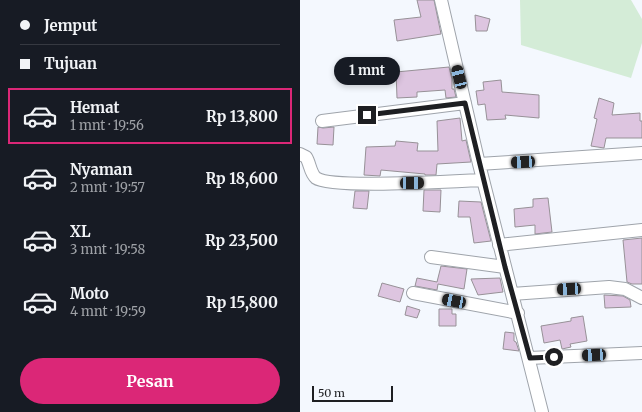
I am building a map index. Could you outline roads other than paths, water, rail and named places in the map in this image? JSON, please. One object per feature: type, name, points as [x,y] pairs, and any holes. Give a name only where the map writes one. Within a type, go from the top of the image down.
[{"type":"street","points":[[441,0],[479,164],[499,245],[530,358],[542,412]]},
{"type":"street","points":[[322,121],[465,103]]},
{"type":"street","points":[[479,164],[642,153]]},
{"type":"street","points":[[300,154],[306,157],[315,177],[319,180],[336,183],[484,180]]},
{"type":"street","points":[[499,245],[642,230]]},
{"type":"street","points":[[431,257],[505,267]]},
{"type":"street","points":[[512,294],[609,287],[625,289],[642,298]]},
{"type":"street","points":[[413,293],[518,313]]},
{"type":"street","points":[[530,358],[642,353]]}]
